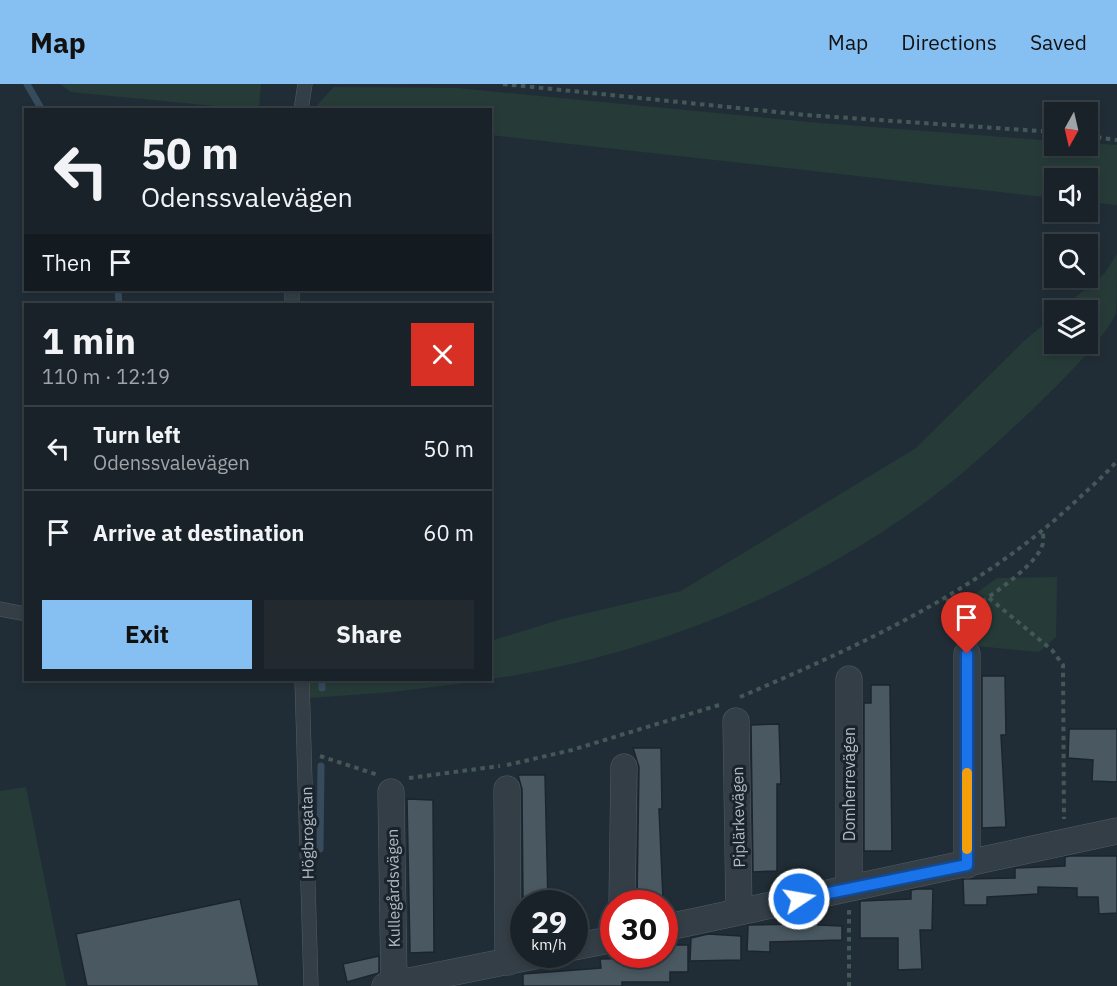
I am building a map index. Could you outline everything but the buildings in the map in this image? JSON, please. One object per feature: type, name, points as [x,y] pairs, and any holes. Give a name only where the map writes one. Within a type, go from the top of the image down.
[{"type":"street","points":[[967,654],[967,865]]},
{"type":"street","name":"Domherrevägen","points":[[849,680],[849,888]]},
{"type":"street","name":"Piplärkevägen","points":[[731,708],[739,912]]},
{"type":"street","points":[[622,890],[624,767]]},
{"type":"street","name":"Kullegårdsvägen","points":[[392,786],[390,985],[508,962]]},
{"type":"street","points":[[507,789],[508,962]]},
{"type":"street","points":[[678,925],[967,865],[1117,831]]},
{"type":"lane","points":[[301,108],[305,84]]},
{"type":"lane","points":[[0,609],[24,614]]},
{"type":"lane","name":"Högbrogatan","points":[[302,681],[311,986]]},
{"type":"path","points":[[503,84],[806,115],[1044,131]]},
{"type":"path","points":[[1098,137],[1117,140]]},
{"type":"path","points":[[305,752],[392,786],[507,765],[731,708],[848,651],[947,599],[1044,531],[1117,461]]},
{"type":"path","points":[[947,599],[955,620],[989,598],[1025,567],[1042,547],[1044,531]]},
{"type":"path","points":[[989,598],[1052,650],[1063,664],[1064,843]]},
{"type":"path","points":[[849,888],[849,986]]},
{"type":"green space","points":[[60,84],[261,84],[259,108],[235,108],[71,92]]},
{"type":"green space","points":[[334,87],[456,88],[820,123],[1044,140],[1044,156],[1098,156],[1098,144],[1117,145],[1117,205],[1098,203],[1098,168],[1044,168],[1044,197],[492,135],[492,108],[317,108],[318,104]]},
{"type":"green space","points":[[1117,254],[1116,313],[1098,341],[1098,300],[1072,300],[1087,288],[1098,288],[1098,279],[1105,273]]},
{"type":"green space","points":[[1044,324],[1044,354],[1086,354],[1042,400],[955,479],[878,534],[827,565],[720,617],[663,638],[606,655],[549,669],[492,679],[492,641],[562,619],[681,591],[916,448],[1024,341]]},
{"type":"green space","points":[[1057,577],[1056,637],[1039,652],[976,646],[968,599],[997,578]]},
{"type":"green space","points":[[309,681],[482,681],[392,692],[310,698]]},
{"type":"green space","points":[[26,787],[66,986],[0,986],[0,791]]},
{"type":"waterway","points":[[27,84],[41,108]]},
{"type":"waterway","points":[[118,291],[119,303]]},
{"type":"waterway","points":[[322,681],[322,688]]},
{"type":"waterway","points":[[320,849],[321,766]]},
{"type":"slow traffic","points":[[967,773],[967,849]]},
{"type":"route","points":[[799,899],[967,865],[967,654]]}]
